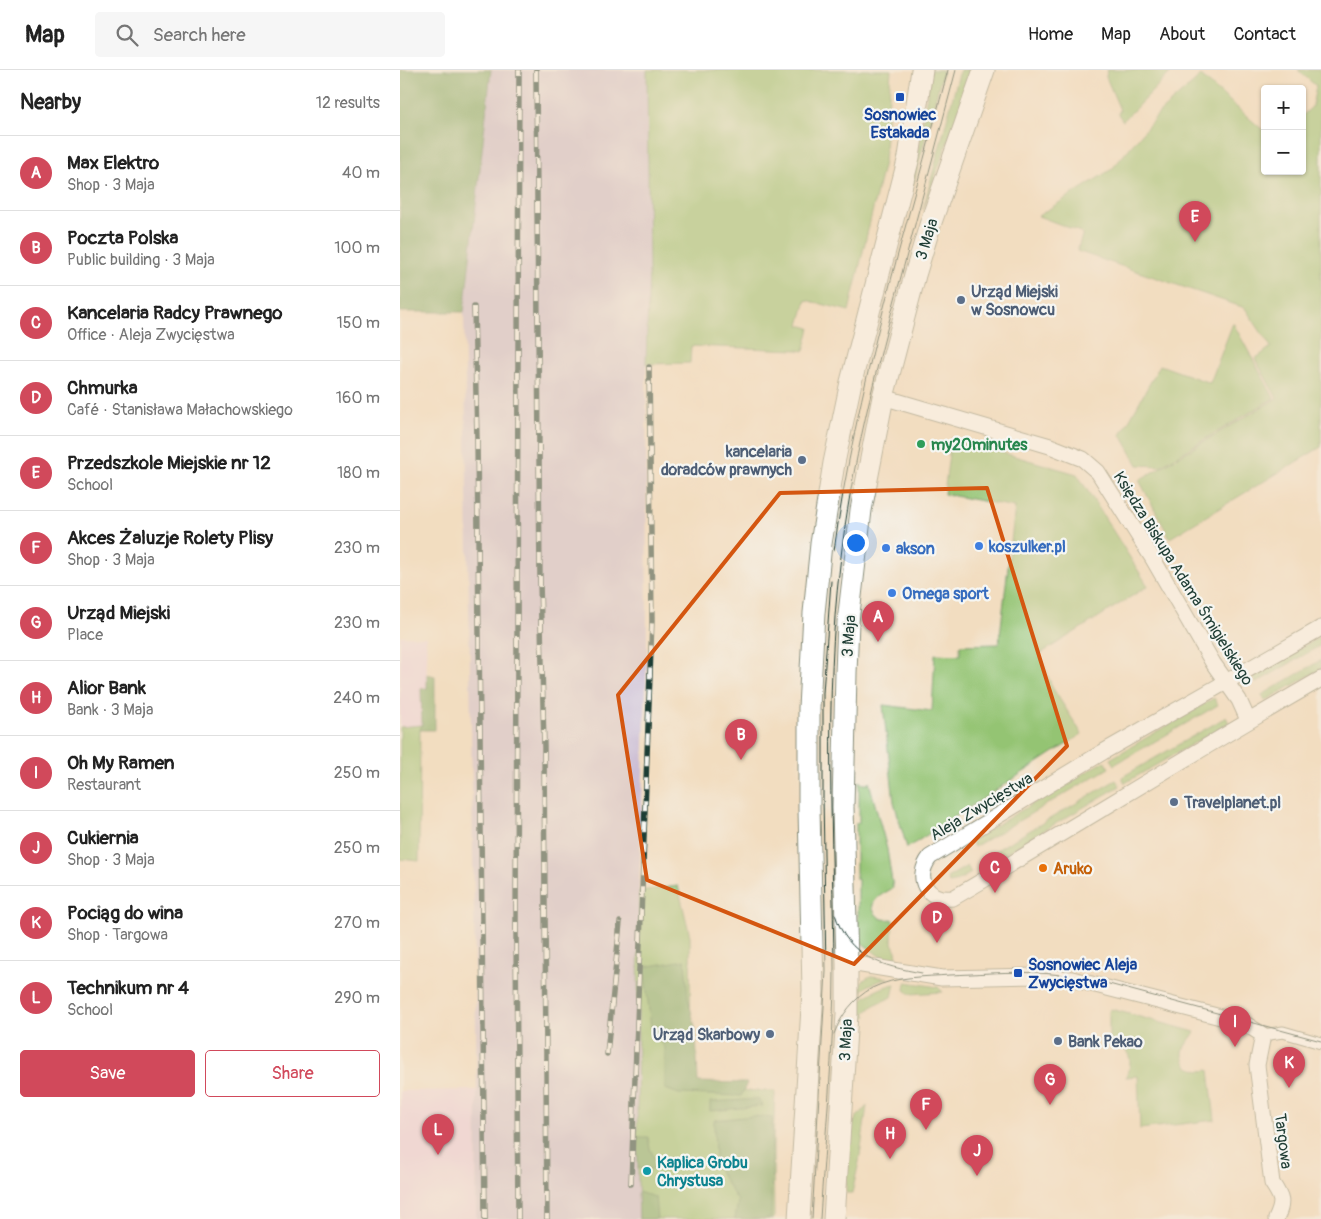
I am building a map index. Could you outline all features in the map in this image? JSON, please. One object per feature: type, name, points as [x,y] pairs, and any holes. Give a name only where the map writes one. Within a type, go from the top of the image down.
[{"type":"main road","name":"3 Maja","points":[[799,1219],[814,990],[809,808],[809,708],[814,613],[821,544],[834,463],[851,382],[909,157],[922,70]]},
{"type":"main road","name":"3 Maja","points":[[834,1219],[846,1023],[844,717],[848,622],[861,510],[883,397],[915,275],[931,222],[984,70]]},
{"type":"street","name":"Księdza Biskupa Adama Śmigielskiego","points":[[883,397],[1050,446],[1083,459],[1088,463],[1098,472],[1110,490],[1213,663],[1239,700],[1248,720]]},
{"type":"street","name":"Aleja Zwycięstwa","points":[[1321,628],[1103,752],[930,857],[922,871],[925,886],[938,897],[952,898],[1321,678]]},
{"type":"street","points":[[847,964],[942,978],[1036,976],[1072,979],[1244,1023],[1263,1035],[1283,1032],[1321,1043]]},
{"type":"street","name":"Targowa","points":[[1263,1035],[1257,1065],[1272,1183],[1280,1194],[1282,1207],[1276,1219]]},
{"type":"highlighted area","points":[[987,488],[1067,746],[854,964],[647,880],[618,695],[780,493]]},
{"type":"shaded area","points":[[491,70],[647,70],[649,269],[646,364],[647,656],[639,891],[637,1137],[639,1219],[476,1219],[477,1090],[464,312]]},
{"type":"shaded area","points":[[400,636],[426,637],[427,688],[421,689],[422,725],[400,727]]},
{"type":"shaded area","points":[[477,1090],[476,1219],[400,1219],[400,1091]]},
{"type":"green space","points":[[400,70],[491,70],[464,312],[400,312]]},
{"type":"green space","points":[[647,70],[891,70],[884,162],[849,311],[806,300],[799,325],[810,328],[804,351],[691,346],[690,363],[646,364],[649,269]]},
{"type":"green space","points":[[931,70],[943,70],[911,193]]},
{"type":"green space","points":[[960,70],[974,70],[923,210]]},
{"type":"green space","points":[[1107,70],[1173,70],[1123,121],[1118,114],[1120,110],[1106,77]]},
{"type":"green space","points":[[1298,70],[1321,70],[1321,447],[1170,538],[1139,480],[1277,398],[1255,359],[1271,347],[1245,308],[1077,251],[1083,233],[1038,216],[1112,169],[1160,112],[1201,76],[1261,128],[1261,175],[1306,175],[1306,112],[1312,107],[1316,86]]},
{"type":"green space","points":[[1233,323],[1274,398],[1160,466],[1138,465],[1121,435],[1160,365],[1210,383]]},
{"type":"green space","points":[[951,438],[1077,474],[1148,586],[1040,654],[1052,687],[1082,734],[907,848],[894,802],[883,705],[932,711],[935,654],[960,655],[960,645],[999,644],[1015,507],[944,494]]},
{"type":"green space","points":[[1321,636],[1321,645],[1256,683],[1252,676]]},
{"type":"green space","points":[[1321,660],[1321,669],[1265,701],[1262,695]]},
{"type":"green space","points":[[427,674],[435,676],[435,730],[420,730],[422,725],[421,689],[427,688]]},
{"type":"green space","points":[[1214,698],[1218,705],[1114,765],[1110,759]]},
{"type":"green space","points":[[1226,717],[1229,723],[1125,783],[1122,777]]},
{"type":"green space","points":[[422,725],[420,730],[419,861],[400,859],[400,727]]},
{"type":"green space","points":[[1105,761],[1109,768],[974,847],[971,840]]},
{"type":"green space","points":[[1116,780],[1120,786],[985,865],[981,859]]},
{"type":"green space","points":[[859,781],[863,784],[868,784],[869,782],[887,849],[893,888],[875,901],[873,909],[881,918],[893,919],[892,943],[898,962],[878,955],[858,940],[856,823],[859,823]]},
{"type":"green space","points":[[967,866],[971,873],[955,882],[949,883],[947,878]]},
{"type":"green space","points":[[678,886],[690,936],[691,1090],[775,1091],[773,1147],[774,1219],[639,1219],[637,1137],[639,891]]},
{"type":"green space","points":[[685,960],[688,998],[696,1031],[698,1082],[747,1083],[741,1096],[679,1094],[665,1089],[665,1048],[651,1028],[644,967]]},
{"type":"green space","points":[[872,976],[888,978],[869,985],[857,994],[861,982]]},
{"type":"green space","points":[[906,982],[938,987],[943,992],[910,994],[905,990]]},
{"type":"green space","points":[[895,984],[892,997],[874,1005],[865,1013],[867,1016],[865,1018],[858,1017],[857,1004],[861,1000],[874,991]]},
{"type":"green space","points":[[1111,1009],[1195,1032],[1184,1048],[1183,1056],[1188,1067],[1200,1071],[1209,1070],[1215,1120],[1140,1129],[1138,1076],[1126,1077],[1130,1063],[1128,1053],[1109,1038],[1109,1011]]},
{"type":"green space","points":[[759,1099],[762,1106],[710,1111],[710,1102]]},
{"type":"green space","points":[[867,1106],[859,1162],[852,1193],[846,1193],[849,1132],[856,1118]]},
{"type":"green space","points":[[753,1116],[772,1118],[771,1219],[735,1219],[738,1201],[715,1165],[714,1120]]},
{"type":"green space","points":[[637,1137],[648,1137],[650,1149],[657,1163],[657,1170],[638,1168]]},
{"type":"green space","points":[[638,1192],[655,1197],[657,1219],[639,1219]]},
{"type":"tram line","points":[[834,551],[843,490],[869,369],[899,249],[948,70]]},
{"type":"tram line","points":[[820,1219],[834,999],[831,716],[835,615],[840,565],[851,491],[874,381],[956,70]]},
{"type":"tram line","points":[[812,1219],[826,971],[823,693],[831,581]]},
{"type":"tram line","points":[[835,914],[848,941],[868,957],[893,967],[922,973]]},
{"type":"tram line","points":[[834,1034],[840,1020],[854,1002],[865,992],[881,984],[900,979],[920,977],[1027,972],[1065,976],[1109,984],[1321,1041]]},
{"type":"railway","points":[[518,1219],[516,930],[519,70]]},
{"type":"railway","points":[[536,70],[540,582],[544,747],[547,1219]]},
{"type":"railway","points":[[474,307],[485,1219]]},
{"type":"railway","points":[[631,1184],[652,621],[649,367]]},
{"type":"railway","points":[[607,1054],[620,922]]},
{"type":"place","name":"Sosnowiec Estakada","points":[[900,97]]},
{"type":"place","name":"Przedszkole Miejskie nr 12","points":[[1195,242]]},
{"type":"place","name":"Urząd Miejski w Sosnowcu","points":[[961,300]]},
{"type":"place","name":"my20minutes","points":[[921,444]]},
{"type":"place","name":"kancelaria doradców prawnych","points":[[802,460]]},
{"type":"place","name":"koszulker.pl","points":[[979,546]]},
{"type":"place","name":"akson","points":[[886,548]]},
{"type":"place","name":"Omega sport","points":[[892,593]]},
{"type":"place","name":"Max Elektro","points":[[878,642]]},
{"type":"place","name":"Poczta Polska","points":[[741,760]]},
{"type":"place","name":"Travelplanet.pl","points":[[1174,802]]},
{"type":"place","name":"Aruko","points":[[1043,868]]},
{"type":"place","name":"Kancelaria Radcy Prawnego","points":[[995,893]]},
{"type":"place","name":"Chmurka","points":[[937,943]]},
{"type":"place","name":"Sosnowiec Aleja Zwycięstwa","points":[[1018,973]]},
{"type":"place","name":"Urząd Skarbowy","points":[[770,1034]]},
{"type":"place","name":"Bank Pekao","points":[[1058,1041]]},
{"type":"place","name":"Oh My Ramen","points":[[1235,1047]]},
{"type":"place","name":"Pociąg do wina","points":[[1289,1088]]},
{"type":"place","name":"Urząd Miejski","points":[[1050,1105]]},
{"type":"place","name":"Akces Żaluzje Rolety Plisy","points":[[926,1130]]},
{"type":"place","name":"Technikum nr 4","points":[[438,1155]]},
{"type":"place","name":"Alior Bank","points":[[890,1159]]},
{"type":"place","name":"Kaplica Grobu Chrystusa","points":[[647,1171]]},
{"type":"place","name":"Cukiernia","points":[[977,1176]]}]
